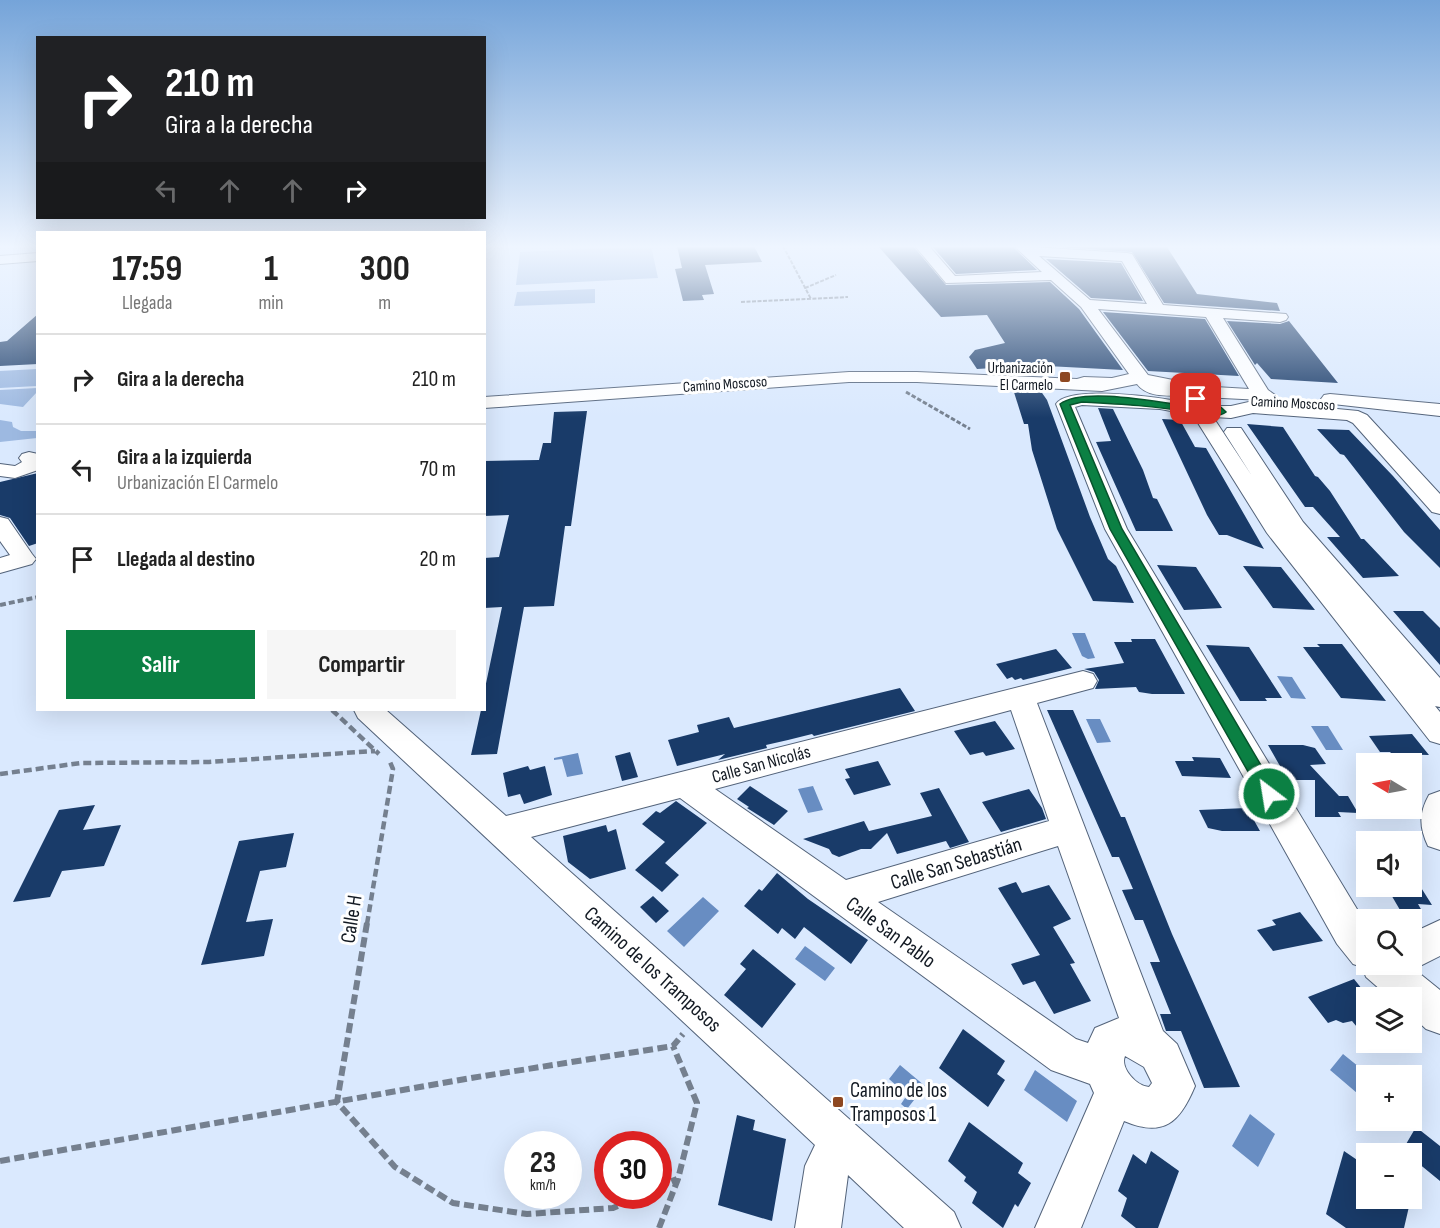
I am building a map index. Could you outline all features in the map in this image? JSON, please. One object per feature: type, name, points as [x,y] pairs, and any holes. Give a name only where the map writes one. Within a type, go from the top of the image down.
[{"type":"street","points":[[1155,303],[1158,309]]},
{"type":"street","points":[[1086,304],[1280,318]]},
{"type":"street","points":[[1086,304],[1146,384],[1178,393]]},
{"type":"street","points":[[1212,313],[1262,395]]},
{"type":"street","name":"Camino Moscoso","points":[[486,403],[805,378],[886,377],[965,380],[1011,386],[1262,395],[1440,410]]},
{"type":"street","points":[[1074,387],[1136,391],[1146,384],[1248,391],[1262,395]]},
{"type":"street","name":"Camino Moscoso","points":[[1178,393],[1207,407],[1406,407]]},
{"type":"street","points":[[1207,407],[1213,395],[1280,399],[1294,397]]},
{"type":"street","points":[[1356,932],[1344,921],[1116,529],[1065,404],[1082,399],[1207,407],[1253,407],[1351,415],[1360,419],[1440,507]]},
{"type":"street","points":[[1207,407],[1295,526],[1440,697]]},
{"type":"street","points":[[1207,407],[1275,528],[1440,733]]},
{"type":"street","points":[[1416,480],[1440,483]]},
{"type":"street","points":[[0,524],[24,559],[0,566]]},
{"type":"street","name":"Calle San Nicolás","points":[[502,831],[1083,681]]},
{"type":"street","points":[[1020,697],[1147,1042]]},
{"type":"street","name":"Camino de los Tramposos","points":[[369,711],[938,1228]]},
{"type":"street","name":"Calle San Pablo","points":[[684,784],[1065,1056],[1110,1080]]},
{"type":"street","points":[[1440,804],[1437,830],[1440,836]]},
{"type":"street","name":"Calle San Sebastián","points":[[842,897],[1069,829]]},
{"type":"street","points":[[1422,945],[1440,937]]},
{"type":"street","points":[[1400,975],[1440,1016]]},
{"type":"street","points":[[1125,1036],[1147,1042],[1166,1059],[1174,1086],[1166,1101],[1152,1108],[1136,1105],[1110,1080],[1103,1053],[1109,1042],[1125,1036]]},
{"type":"street","points":[[1058,1228],[1110,1080]]},
{"type":"street","points":[[818,1228],[827,1166],[842,1141]]},
{"type":"path","points":[[902,390],[970,429]]},
{"type":"path","points":[[0,605],[36,597]]},
{"type":"path","points":[[333,711],[375,751]]},
{"type":"path","points":[[0,774],[81,763],[209,762],[375,751]]},
{"type":"path","name":"Calle H","points":[[338,1102],[393,769],[388,759],[375,751]]},
{"type":"path","points":[[0,1161],[673,1046],[700,1012]]},
{"type":"path","points":[[659,1228],[678,1179],[697,1103],[673,1046]]},
{"type":"path","points":[[338,1102],[395,1167],[453,1203],[527,1214],[599,1209]]},
{"type":"path","points":[[672,1182],[678,1179]]},
{"type":"shaded area","points":[[515,303],[587,303],[514,306]]},
{"type":"shaded area","points":[[36,369],[36,386],[0,388],[0,371]]},
{"type":"shaded area","points":[[36,388],[36,393],[23,407],[0,404],[0,390]]},
{"type":"shaded area","points":[[0,420],[12,422],[13,427],[21,431],[36,431],[36,438],[0,442]]},
{"type":"shaded area","points":[[1072,633],[1085,633],[1095,658],[1088,659],[1082,656]]},
{"type":"shaded area","points":[[1277,676],[1292,677],[1306,699],[1291,698]]},
{"type":"shaded area","points":[[1086,719],[1100,719],[1111,742],[1097,743]]},
{"type":"shaded area","points":[[1311,726],[1328,726],[1343,750],[1326,750]]},
{"type":"shaded area","points":[[578,753],[583,774],[567,777],[562,759],[554,760],[554,758]]},
{"type":"shaded area","points":[[813,786],[823,810],[808,813],[798,789]]},
{"type":"shaded area","points":[[703,897],[719,911],[684,947],[667,931]]},
{"type":"shaded area","points":[[805,946],[835,968],[825,981],[795,959]]},
{"type":"shaded area","points":[[1343,1054],[1357,1065],[1356,1092],[1330,1070]]},
{"type":"shaded area","points":[[900,1065],[925,1086],[907,1109],[901,1104],[907,1095],[889,1079]]},
{"type":"shaded area","points":[[1035,1070],[1077,1101],[1067,1122],[1024,1090]]},
{"type":"shaded area","points":[[1250,1114],[1275,1134],[1258,1167],[1232,1146]]},
{"type":"building","points":[[929,303],[1073,303],[1123,370],[1028,365],[1033,375],[1011,374],[1010,367],[977,369],[969,357],[975,350],[1005,343],[987,315],[941,317]]},
{"type":"building","points":[[1168,303],[1277,303],[1280,311]]},
{"type":"building","points":[[1103,312],[1205,319],[1239,376],[1148,371]]},
{"type":"building","points":[[36,316],[36,364],[0,366],[0,342],[7,341]]},
{"type":"building","points":[[1227,321],[1280,324],[1289,321],[1338,383],[1271,379],[1257,363],[1255,365]]},
{"type":"building","points":[[1013,389],[1040,390],[1047,400],[1108,559],[1116,566],[1134,603],[1093,601],[1057,529],[1032,450],[1028,424],[1024,424]]},
{"type":"building","points":[[1098,408],[1113,409],[1143,470],[1153,498],[1157,499],[1173,531],[1136,531],[1096,442],[1111,441]]},
{"type":"building","points":[[587,411],[571,526],[565,526],[554,606],[524,607],[497,754],[471,755],[481,711],[486,711],[486,683],[502,607],[486,608],[486,558],[499,557],[509,515],[486,516],[486,461],[539,460],[543,443],[551,443],[554,412]]},
{"type":"building","points":[[1162,419],[1180,420],[1195,447],[1206,448],[1264,549],[1227,535],[1219,535],[1207,515]]},
{"type":"building","points":[[1247,424],[1283,427],[1315,476],[1330,491],[1361,539],[1364,539],[1399,576],[1363,578],[1327,537],[1340,537],[1313,507],[1305,507]]},
{"type":"building","points":[[1317,429],[1349,430],[1393,476],[1440,530],[1440,568],[1404,532],[1344,455],[1340,454]]},
{"type":"building","points":[[36,473],[36,544],[29,546],[10,518],[0,515],[0,482]]},
{"type":"building","points":[[1157,565],[1196,567],[1222,608],[1184,610]]},
{"type":"building","points":[[1243,566],[1281,567],[1315,610],[1273,608]]},
{"type":"building","points":[[1393,611],[1423,611],[1440,628],[1440,665]]},
{"type":"building","points":[[1131,639],[1155,639],[1185,694],[1152,694],[1139,692],[1136,687],[1095,689],[1099,680],[1094,672],[1084,669],[1124,663],[1114,642],[1132,642]]},
{"type":"building","points":[[1317,644],[1342,644],[1386,701],[1341,698],[1303,647],[1320,647]]},
{"type":"building","points":[[1206,645],[1249,647],[1282,698],[1265,698],[1267,701],[1240,701]]},
{"type":"building","points":[[1056,649],[1072,668],[1015,680],[1012,677],[1007,679],[996,664]]},
{"type":"building","points":[[900,688],[915,711],[814,736],[812,734],[766,745],[767,748],[718,760],[725,754],[677,766],[668,740],[699,732],[697,725],[729,717],[734,728]]},
{"type":"building","points":[[1047,710],[1073,710],[1121,817],[1125,817],[1172,934],[1240,1087],[1204,1088],[1181,1031],[1166,1031],[1160,1014],[1171,1014],[1150,962],[1160,962],[1143,920],[1135,920],[1122,890],[1133,889],[1119,857],[1112,857]]},
{"type":"building","points":[[995,721],[1015,749],[986,756],[983,752],[970,755],[954,731]]},
{"type":"building","points":[[1412,734],[1429,755],[1380,752],[1369,736]]},
{"type":"building","points":[[1268,745],[1303,745],[1315,748],[1326,764],[1310,765],[1339,796],[1348,796],[1356,813],[1338,812],[1341,817],[1315,817],[1315,780],[1288,780]]},
{"type":"building","points":[[630,752],[638,777],[622,781],[615,756]]},
{"type":"building","points":[[1192,757],[1220,758],[1231,778],[1182,776],[1175,761],[1194,761]]},
{"type":"building","points":[[878,761],[891,785],[854,795],[845,779],[850,778],[845,769]]},
{"type":"building","points":[[528,766],[530,770],[545,766],[552,795],[524,804],[520,794],[508,797],[503,773]]},
{"type":"building","points":[[750,786],[788,811],[774,825],[737,799]]},
{"type":"building","points":[[939,788],[969,842],[950,848],[946,841],[897,854],[887,833],[871,849],[861,849],[839,857],[832,854],[829,849],[803,839],[864,821],[869,831],[932,816],[920,793]]},
{"type":"building","points":[[1029,789],[1042,808],[1046,819],[1001,832],[982,802]]},
{"type":"building","points":[[676,801],[707,823],[665,863],[679,875],[662,892],[635,870],[665,842],[642,824],[656,811],[660,813]]},
{"type":"building","points":[[95,805],[83,830],[121,825],[104,866],[62,871],[50,897],[13,902],[59,810]]},
{"type":"building","points":[[1247,808],[1260,831],[1222,831],[1208,828],[1199,810]]},
{"type":"building","points":[[606,825],[608,832],[616,829],[626,869],[590,879],[568,862],[563,836]]},
{"type":"building","points":[[294,833],[286,867],[260,871],[246,922],[273,919],[264,956],[201,965],[239,841]]},
{"type":"building","points":[[777,873],[808,899],[868,940],[851,964],[804,927],[795,939],[782,928],[778,934],[744,906],[759,889],[762,891]]},
{"type":"building","points":[[1016,882],[1022,893],[1049,885],[1071,919],[1053,927],[1075,963],[1070,964],[1091,1001],[1054,1014],[1035,981],[1023,985],[1011,964],[1040,955],[998,888]]},
{"type":"building","points":[[1422,889],[1432,905],[1418,904],[1421,909],[1399,909],[1392,897],[1422,897]]},
{"type":"building","points":[[653,896],[669,911],[656,923],[640,907]]},
{"type":"building","points":[[1300,912],[1323,941],[1273,951],[1257,930],[1276,925],[1272,920]]},
{"type":"building","points":[[753,949],[796,984],[762,1028],[724,995],[746,969],[740,964]]},
{"type":"building","points":[[1354,979],[1360,987],[1356,987],[1356,1026],[1352,1021],[1343,1023],[1336,1020],[1328,1023],[1308,997]]},
{"type":"building","points":[[963,1029],[1005,1061],[997,1074],[1005,1080],[988,1107],[939,1068]]},
{"type":"building","points":[[737,1115],[755,1120],[753,1130],[786,1139],[772,1221],[718,1205]]},
{"type":"building","points":[[969,1122],[1023,1163],[1018,1173],[1031,1183],[1018,1207],[1015,1204],[1003,1228],[972,1203],[977,1192],[964,1181],[966,1177],[948,1161]]},
{"type":"building","points":[[1414,1131],[1421,1131],[1440,1146],[1440,1181],[1422,1166],[1422,1143],[1407,1143]]},
{"type":"building","points":[[1151,1151],[1179,1171],[1158,1228],[1136,1228],[1121,1216],[1127,1198],[1118,1191],[1133,1154],[1146,1164]]},
{"type":"building","points":[[1344,1151],[1356,1159],[1356,1209],[1408,1209],[1404,1228],[1346,1228],[1326,1214]]},
{"type":"place","name":"Urbanización El Carmelo","points":[[1065,377]]},
{"type":"place","name":"Camino de los Tramposos 1","points":[[838,1102]]},
{"type":"route","points":[[1196,399],[1201,397],[1208,400],[1221,412],[1186,409],[1160,403],[1082,399],[1065,404],[1116,529],[1269,794]]}]
